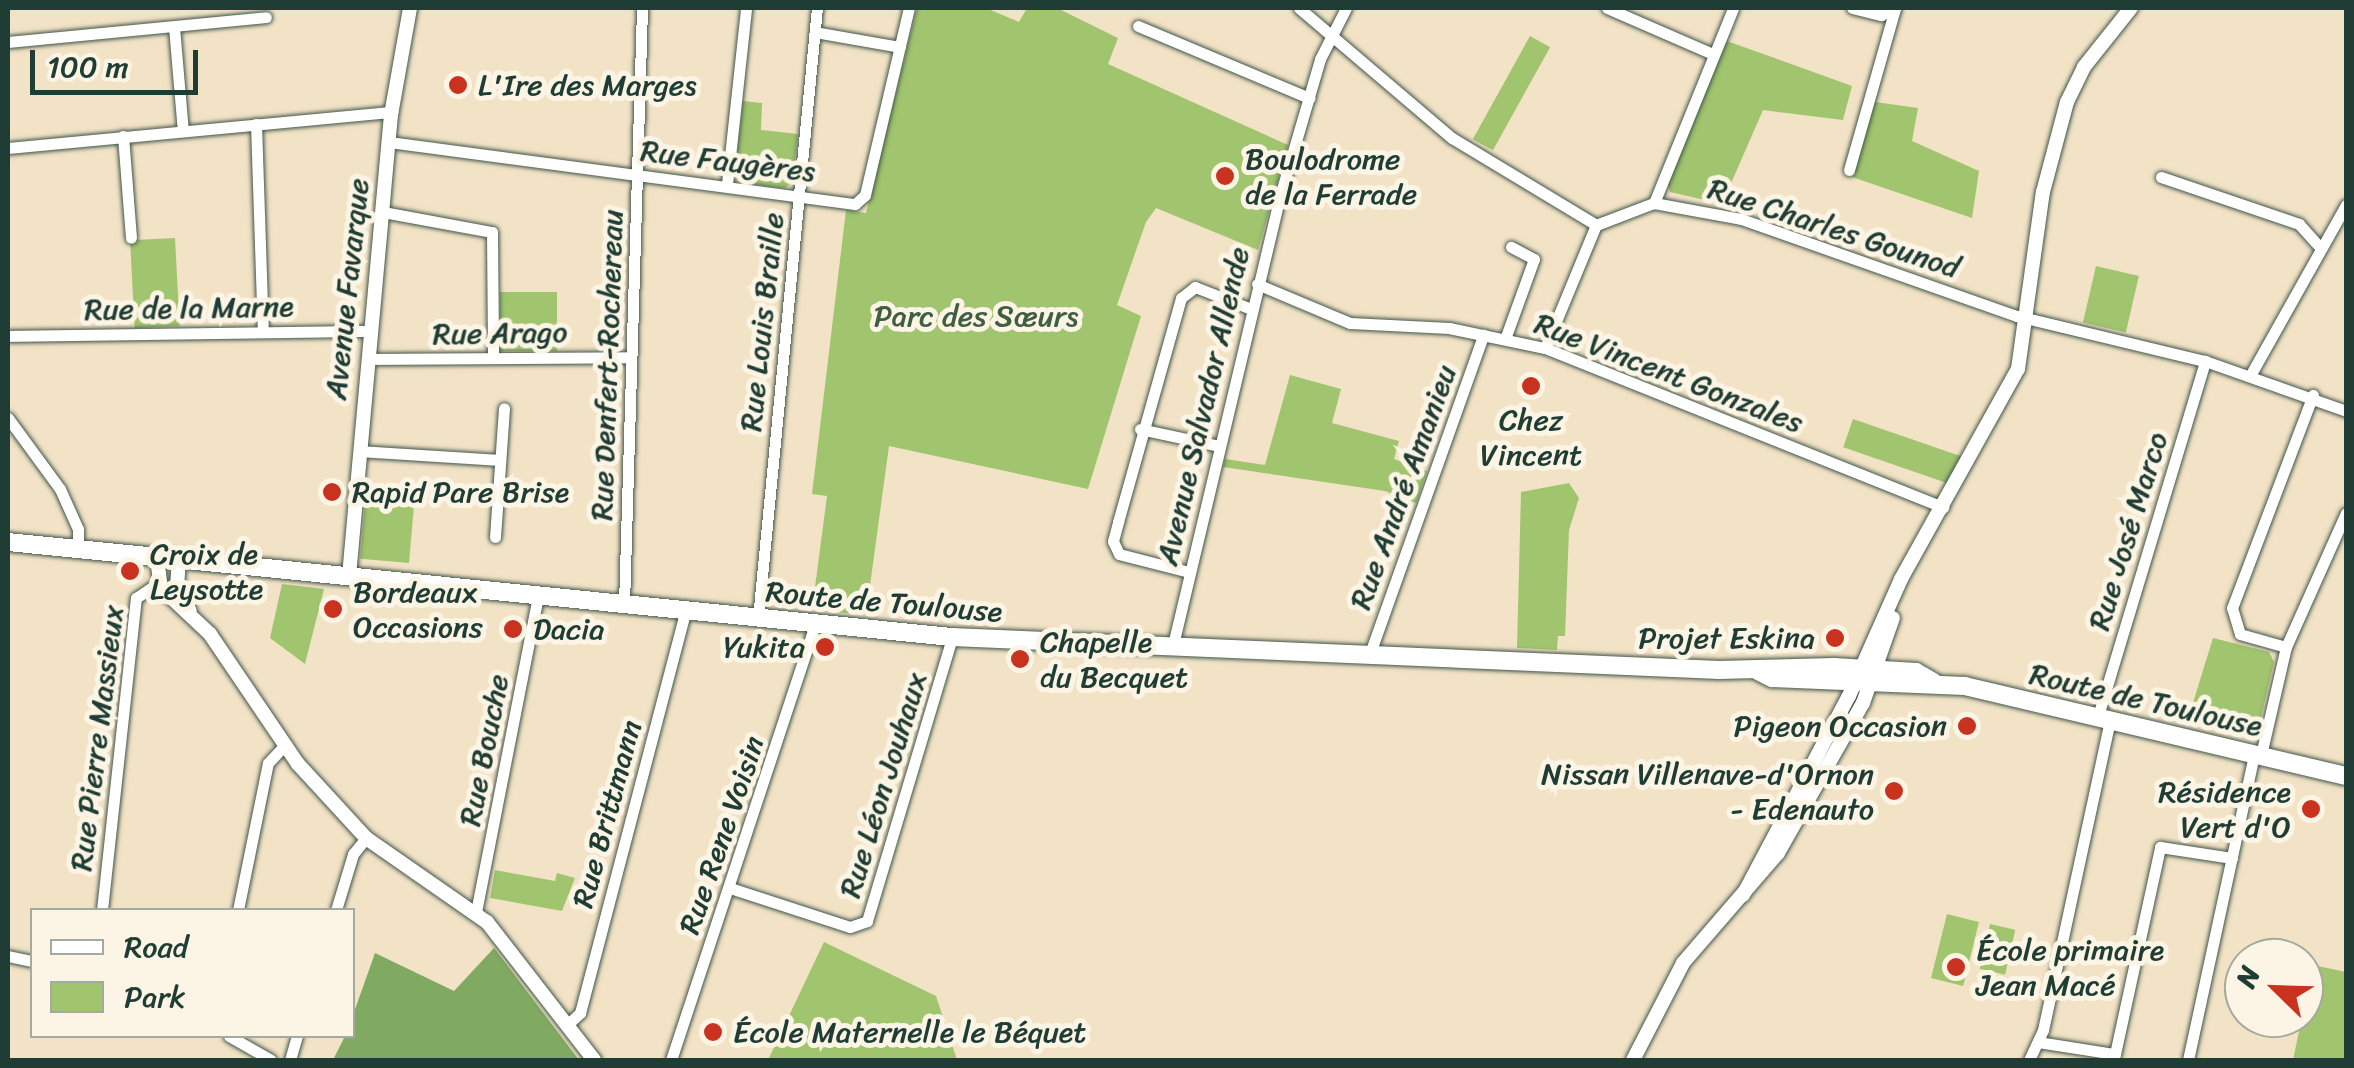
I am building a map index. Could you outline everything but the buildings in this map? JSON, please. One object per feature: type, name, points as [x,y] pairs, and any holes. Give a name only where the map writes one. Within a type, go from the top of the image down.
[{"type":"main road","name":"Route de Toulouse","points":[[8,542],[952,637],[1758,671],[1772,666],[1866,676],[1916,672],[1932,682],[2346,776]]},
{"type":"street","name":"Avenue Favarque","points":[[350,576],[392,112],[410,8]]},
{"type":"street","name":"Rue Denfert-Rochereau","points":[[624,604],[642,8]]},
{"type":"street","points":[[728,184],[746,8]]},
{"type":"street","name":"Rue Louis Braille","points":[[758,618],[818,8]]},
{"type":"street","name":"Rue Faugères","points":[[389,142],[800,196],[863,199],[909,8]]},
{"type":"street","points":[[1298,8],[1332,31],[1452,138],[1596,225]]},
{"type":"street","name":"Avenue Salvador Allende","points":[[1172,648],[1256,284],[1308,98],[1332,31],[1346,8]]},
{"type":"street","points":[[1607,8],[1714,54]]},
{"type":"street","points":[[1545,348],[1596,225],[1654,203],[1733,8]]},
{"type":"street","points":[[1852,8],[1881,14],[1895,8]]},
{"type":"street","points":[[1849,170],[1895,8]]},
{"type":"street","points":[[1633,1060],[1684,963],[1743,894],[1866,676],[1911,566],[2018,370],[2043,192],[2066,102],[2084,67],[2132,8]]},
{"type":"street","points":[[8,42],[174,26],[244,14],[266,17]]},
{"type":"street","points":[[174,26],[183,131]]},
{"type":"street","points":[[1138,26],[1308,98]]},
{"type":"street","points":[[815,32],[900,47]]},
{"type":"street","points":[[8,148],[392,112]]},
{"type":"street","points":[[256,124],[263,332]]},
{"type":"street","points":[[123,136],[131,238]]},
{"type":"street","points":[[2161,177],[2299,224],[2318,246]]},
{"type":"street","name":"Rue Charles Gounod","points":[[1654,203],[1777,230],[2027,319],[2205,360],[2313,395],[2346,411]]},
{"type":"street","points":[[2250,374],[2318,246],[2346,205]]},
{"type":"street","points":[[383,212],[492,232],[493,358]]},
{"type":"street","points":[[1506,339],[1534,260],[1511,246]]},
{"type":"street","name":"Rue Vincent Gonzales","points":[[1256,284],[1350,322],[1483,335],[1545,348],[1943,507]]},
{"type":"street","points":[[1189,572],[1124,556],[1114,546],[1140,429],[1186,290],[1250,309]]},
{"type":"street","name":"Rue de la Marne","points":[[8,336],[371,331]]},
{"type":"street","name":"Rue André Amanieu","points":[[1369,656],[1483,335]]},
{"type":"street","name":"Rue Arago","points":[[368,359],[631,357]]},
{"type":"street","name":"Rue José Marco","points":[[2029,1060],[2038,1042],[2104,718],[2205,360]]},
{"type":"street","points":[[2286,648],[2240,634],[2232,608],[2313,395]]},
{"type":"street","points":[[495,536],[504,408]]},
{"type":"street","points":[[8,418],[60,489],[78,529],[78,549]]},
{"type":"street","points":[[1140,429],[1219,446]]},
{"type":"street","points":[[360,451],[499,460]]},
{"type":"street","points":[[2188,1060],[2232,858],[2286,648],[2346,513]]},
{"type":"street","points":[[157,558],[166,588],[196,620],[284,746],[366,838],[476,912],[594,1060]]},
{"type":"street","points":[[166,588],[179,560]]},
{"type":"street","name":"Rue Pierre Massieux","points":[[102,908],[136,598],[166,588]]},
{"type":"street","name":"Rue Bouche","points":[[476,912],[538,596]]},
{"type":"street","name":"Rue Brittmann","points":[[567,1025],[580,1012],[686,610]]},
{"type":"street","name":"Rue Rene Voisin","points":[[672,1060],[816,624]]},
{"type":"street","name":"Rue Léon Jouhaux","points":[[730,888],[850,927],[867,921],[952,637]]},
{"type":"street","points":[[238,908],[268,763],[284,746]]},
{"type":"street","points":[[337,908],[353,854],[366,838]]},
{"type":"street","points":[[2038,1042],[2114,1057],[2160,847],[2232,858]]},
{"type":"street","points":[[233,1038],[272,1060]]},
{"type":"green space","name":"Parc des Sœurs","points":[[917,8],[986,8],[1019,22],[1027,8],[1057,8],[1118,38],[1108,64],[1288,145],[1258,250],[1156,208],[1146,222],[1117,305],[1141,316],[1088,489],[889,446],[866,615],[812,610],[827,496],[812,494],[846,210],[866,213]]},
{"type":"green space","points":[[1530,36],[1550,47],[1493,150],[1473,139]]},
{"type":"green space","points":[[1727,41],[1852,86],[1843,120],[1763,110],[1722,204],[1670,192],[1667,181]]},
{"type":"green space","points":[[743,101],[762,103],[761,130],[798,134],[792,183],[785,188],[741,183],[735,175]]},
{"type":"green space","points":[[1868,101],[1918,108],[1912,141],[1979,171],[1972,218],[1852,177]]},
{"type":"green space","points":[[175,238],[180,326],[135,328],[130,240]]},
{"type":"green space","points":[[2096,266],[2139,276],[2126,332],[2083,323]]},
{"type":"green space","points":[[500,292],[557,292],[557,351],[500,351]]},
{"type":"green space","points":[[1290,375],[1341,389],[1332,423],[1399,441],[1394,459],[1427,471],[1416,503],[1385,491],[1223,467],[1225,459],[1265,465]]},
{"type":"green space","points":[[1853,419],[1962,456],[1952,485],[1843,447]]},
{"type":"green space","points":[[1569,483],[1579,498],[1569,530],[1565,636],[1558,636],[1557,650],[1517,648],[1521,492]]},
{"type":"green space","points":[[366,492],[415,496],[409,563],[360,559]]},
{"type":"green space","points":[[282,584],[324,589],[305,664],[270,638]]},
{"type":"green space","points":[[2213,638],[2269,652],[2274,662],[2256,739],[2187,722]]},
{"type":"green space","points":[[495,870],[555,881],[557,873],[575,878],[562,911],[490,898]]},
{"type":"green space","points":[[1947,914],[1979,922],[1963,986],[1931,978]]},
{"type":"green space","points":[[1990,924],[2015,930],[2005,975],[1980,969]]},
{"type":"green space","points":[[824,942],[936,996],[957,1060],[768,1060]]},
{"type":"green space","points":[[494,948],[579,1060],[333,1060],[344,1038],[355,1038],[355,1009],[375,953],[454,991]]},
{"type":"green space","points":[[2324,967],[2346,972],[2346,1060],[2293,1060],[2298,1038],[2324,1038]]},
{"type":"place","name":"L'Ire des Marges","points":[[458,85]]},
{"type":"place","name":"Boulodrome de la Ferrade","points":[[1225,176]]},
{"type":"place","name":"Chez Vincent","points":[[1531,386]]},
{"type":"place","name":"Rapid Pare Brise","points":[[332,492]]},
{"type":"place","name":"Croix de Leysotte","points":[[130,571]]},
{"type":"place","name":"Bordeaux Occasions","points":[[333,609]]},
{"type":"place","name":"Dacia","points":[[513,629]]},
{"type":"place","name":"Projet Eskina","points":[[1835,638]]},
{"type":"place","name":"Yukita","points":[[825,647]]},
{"type":"place","name":"Chapelle du Becquet","points":[[1020,659]]},
{"type":"place","name":"Pigeon Occasion","points":[[1967,726]]},
{"type":"place","name":"Nissan Villenave-d'Ornon - Edenauto","points":[[1894,791]]},
{"type":"place","name":"Résidence Vert d'O","points":[[2311,809]]},
{"type":"place","name":"École primaire Jean Macé","points":[[1956,967]]},
{"type":"place","name":"École Maternelle le Béquet","points":[[713,1032]]}]
